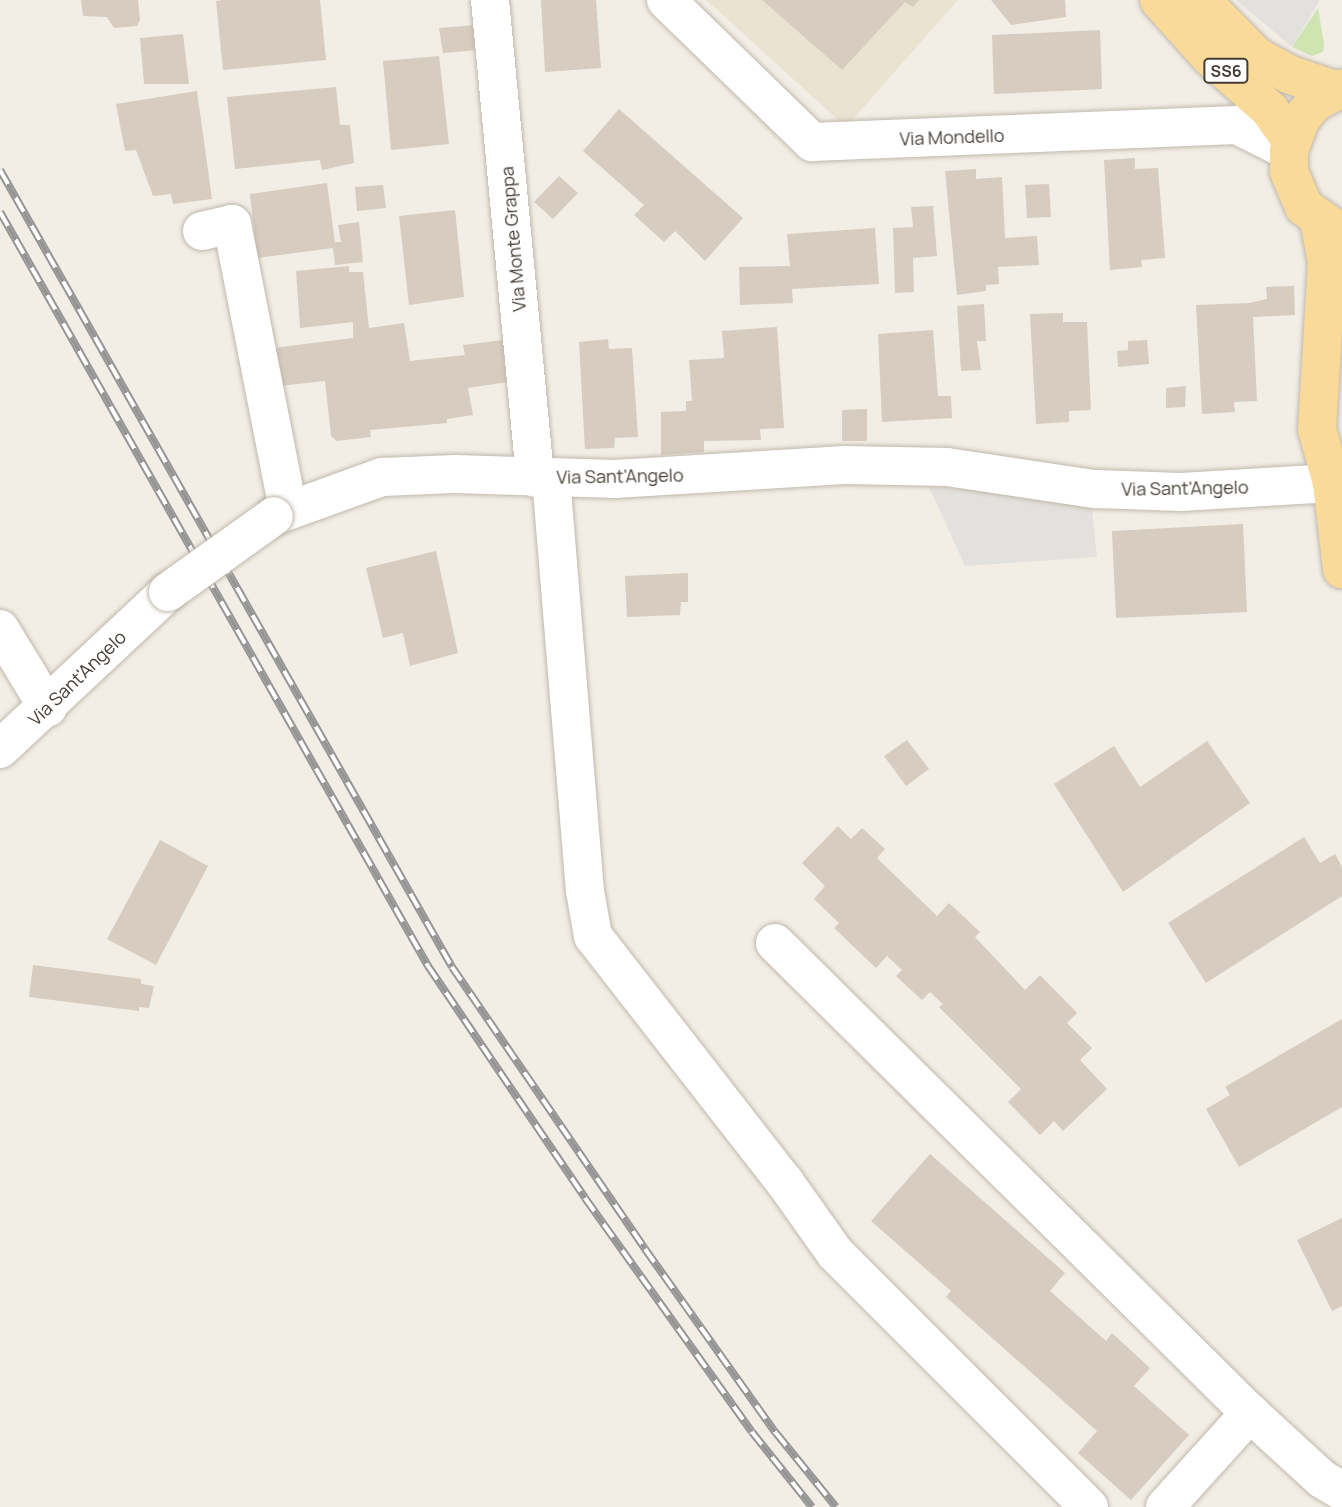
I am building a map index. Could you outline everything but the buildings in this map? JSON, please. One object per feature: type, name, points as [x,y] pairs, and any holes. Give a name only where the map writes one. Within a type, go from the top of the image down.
[{"type":"main road","name":"SS6","points":[[1159,0],[1210,57],[1269,109],[1290,146]]},
{"type":"main road","name":"SS6","points":[[1201,0],[1255,56],[1288,74],[1338,89]]},
{"type":"main road","points":[[1338,89],[1300,120],[1290,146],[1295,190],[1331,227],[1327,262],[1327,317],[1317,429],[1339,470],[1342,569]]},
{"type":"street","name":"Via Monte Grappa","points":[[490,0],[543,478],[584,891],[593,936],[784,1181],[835,1253],[1089,1507]]},
{"type":"street","name":"Via Mondello","points":[[666,0],[812,142],[1237,125],[1290,146]]},
{"type":"street","points":[[202,231],[232,224],[281,513]]},
{"type":"street","name":"Via Sant'Angelo","points":[[0,750],[48,708],[168,592],[281,513],[382,477],[455,474],[615,479],[845,465],[947,467],[1095,489],[1181,492],[1339,470]]},
{"type":"street","points":[[0,629],[48,708]]},
{"type":"street","points":[[775,943],[1250,1413],[1322,1479],[1342,1491]]},
{"type":"street","points":[[1165,1507],[1250,1413]]},
{"type":"shaded area","points":[[706,0],[958,0],[846,127]]},
{"type":"shaded area","points":[[1236,0],[1320,0],[1292,47]]},
{"type":"shaded area","points":[[929,487],[1091,498],[1097,557],[965,566]]},
{"type":"green space","points":[[1318,8],[1323,52],[1312,56],[1292,47]]},
{"type":"railway","points":[[0,170],[452,967],[645,1249],[776,1433],[836,1507]]},
{"type":"railway","points":[[0,212],[428,966],[585,1198],[752,1432],[812,1507]]}]
